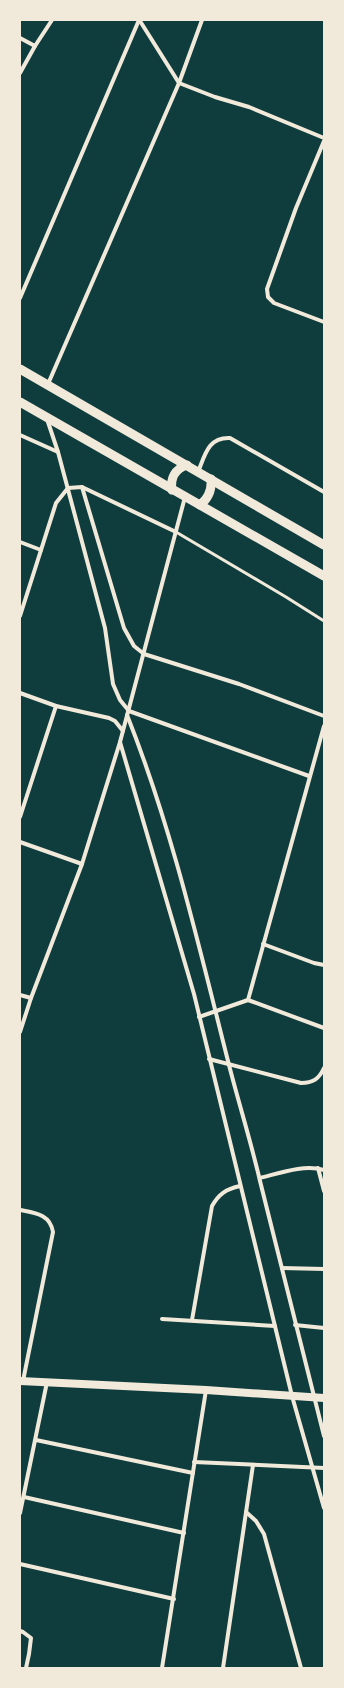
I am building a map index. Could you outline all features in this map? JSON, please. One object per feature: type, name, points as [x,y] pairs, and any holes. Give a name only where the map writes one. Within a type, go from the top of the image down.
[{"type":"main road","points":[[20,368],[324,545]]},
{"type":"main road","points":[[20,402],[324,576]]},
{"type":"main road","points":[[172,490],[171,484],[174,474],[182,467],[187,465]]},
{"type":"main road","points":[[200,505],[208,497],[211,479]]},
{"type":"main road","points":[[22,1381],[206,1390],[324,1398]]},
{"type":"street","points":[[20,73],[52,20]]},
{"type":"street","points":[[48,384],[179,83],[202,20]]},
{"type":"street","points":[[140,21],[179,83],[215,97],[249,107],[324,138]]},
{"type":"street","points":[[20,298],[140,21]]},
{"type":"street","points":[[20,38],[35,46]]},
{"type":"street","points":[[324,141],[296,208],[267,289],[268,297],[274,303],[324,322]]},
{"type":"street","points":[[318,154],[324,157]]},
{"type":"street","points":[[47,418],[68,488],[105,628],[112,684],[128,713],[184,885],[228,1063],[260,1178],[295,1325],[324,1436]]},
{"type":"street","points":[[20,435],[58,452]]},
{"type":"street","points":[[198,472],[212,442],[223,437],[230,438],[324,492]]},
{"type":"street","points":[[82,487],[124,628],[134,646],[144,654],[239,684],[324,716]]},
{"type":"street","points":[[20,616],[56,503],[68,488],[82,487],[176,532]]},
{"type":"street","points":[[20,1032],[31,998],[82,864],[120,742],[185,497]]},
{"type":"street","points":[[20,542],[41,550]]},
{"type":"street","points":[[20,693],[56,706],[109,718],[115,721],[123,730]]},
{"type":"street","points":[[20,817],[56,706]]},
{"type":"street","points":[[128,713],[310,776]]},
{"type":"street","points":[[248,1000],[324,726]]},
{"type":"street","points":[[120,742],[199,1017],[292,1396],[324,1508]]},
{"type":"street","points":[[20,842],[82,864]]},
{"type":"street","points":[[263,944],[314,963],[324,965]]},
{"type":"street","points":[[20,995],[31,998]]},
{"type":"street","points":[[199,1017],[248,1000],[324,1028]]},
{"type":"street","points":[[209,1058],[300,1082],[313,1081],[318,1078],[324,1068]]},
{"type":"street","points":[[260,1178],[291,1171],[318,1168],[324,1170]]},
{"type":"street","points":[[318,1168],[324,1191]]},
{"type":"street","points":[[192,1320],[212,1206],[222,1192],[240,1186]]},
{"type":"street","points":[[20,1210],[43,1216],[50,1223],[53,1232],[22,1381]]},
{"type":"street","points":[[282,1268],[324,1269]]},
{"type":"street","points":[[162,1319],[275,1326]]},
{"type":"street","points":[[295,1325],[324,1328]]},
{"type":"street","points":[[20,1513],[47,1382]]},
{"type":"street","points":[[162,1668],[206,1390]]},
{"type":"street","points":[[36,1440],[193,1473]]},
{"type":"street","points":[[194,1462],[324,1468]]},
{"type":"street","points":[[223,1668],[253,1465]]},
{"type":"street","points":[[24,1497],[184,1533]]},
{"type":"street","points":[[246,1512],[256,1521],[264,1534],[301,1668]]},
{"type":"street","points":[[20,1564],[174,1599]]},
{"type":"street","points":[[20,1631],[31,1638],[26,1668]]},
{"type":"lane","points":[[176,532],[324,621]]}]
